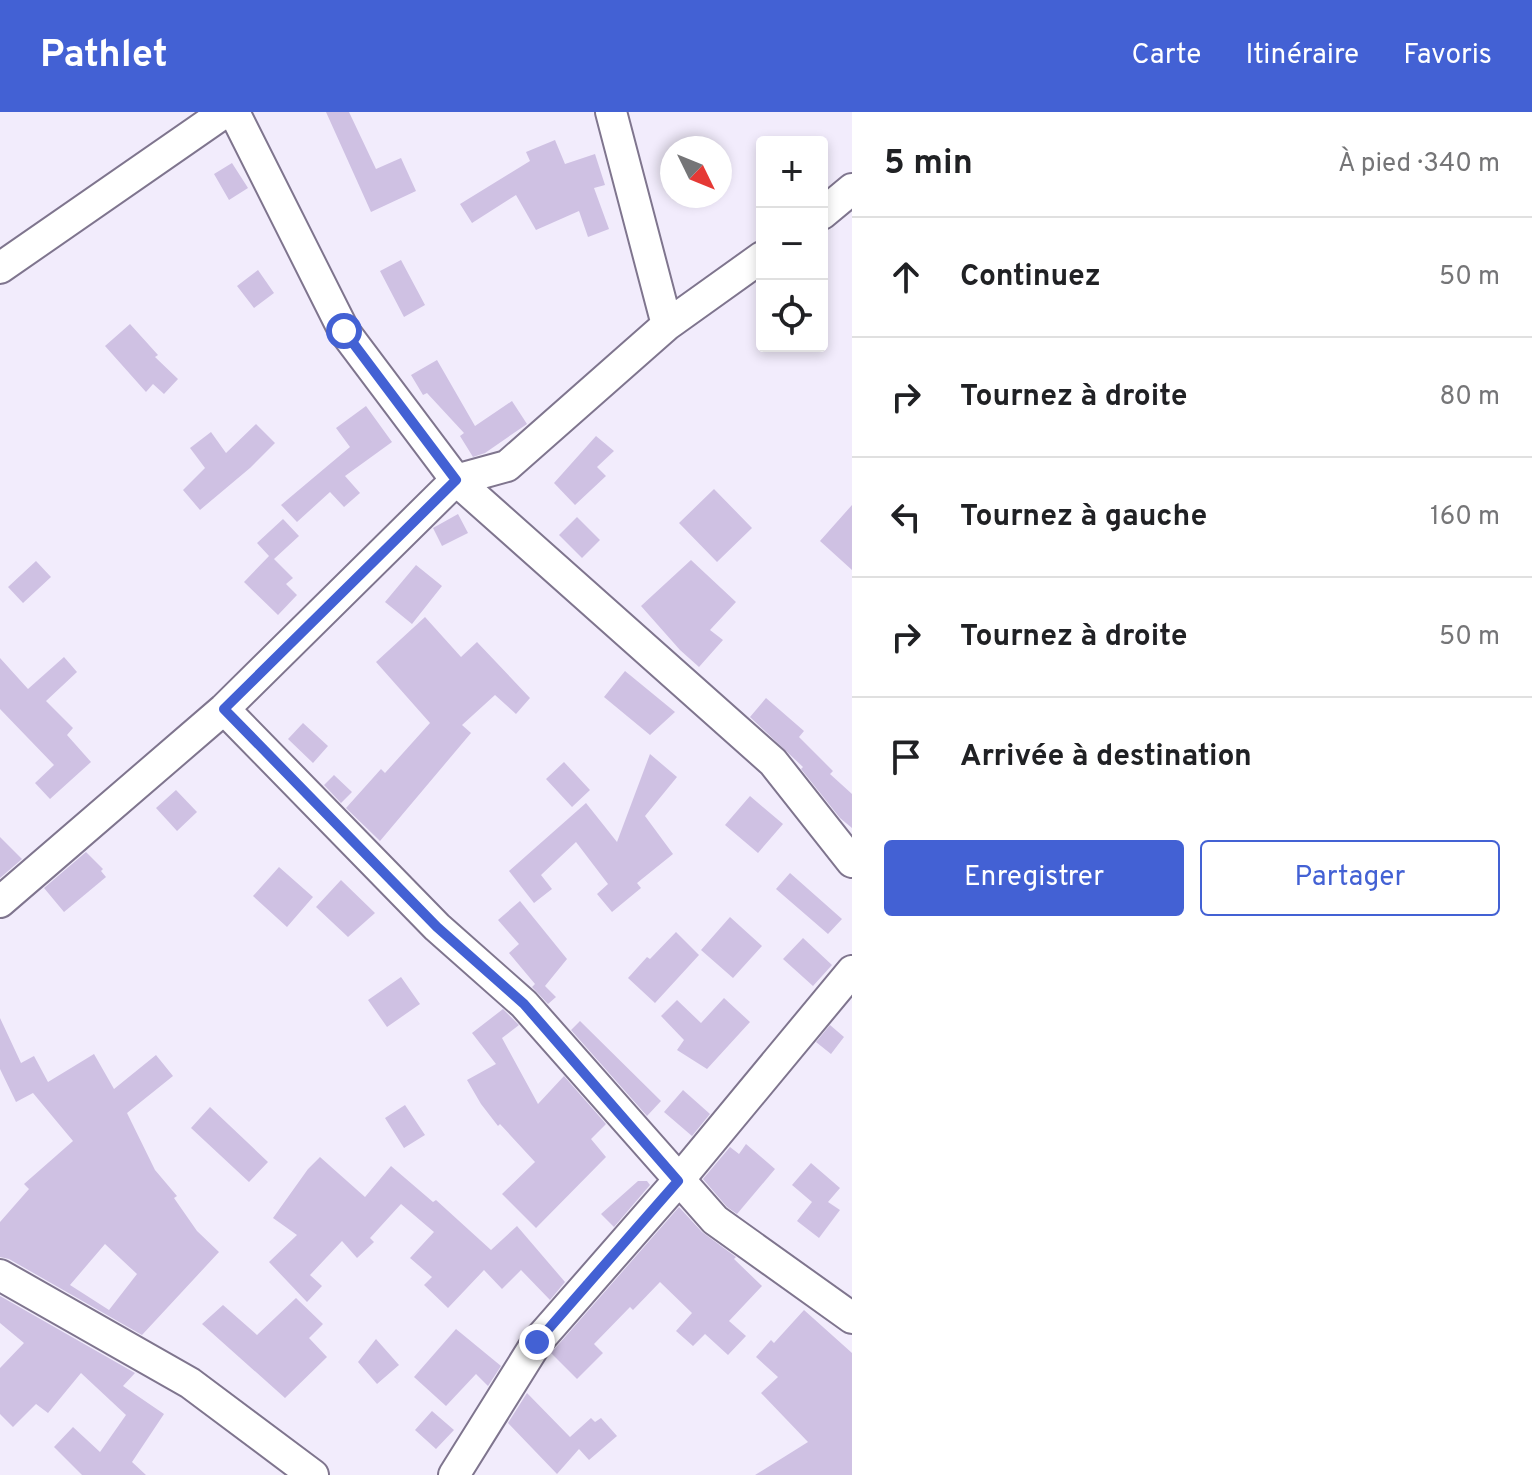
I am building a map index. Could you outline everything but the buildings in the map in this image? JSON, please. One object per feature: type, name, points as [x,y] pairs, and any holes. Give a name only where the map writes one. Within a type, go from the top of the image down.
[{"type":"street","points":[[0,268],[225,112]]},
{"type":"street","points":[[234,112],[344,331],[456,480],[773,762],[852,862]]},
{"type":"street","points":[[611,112],[667,325]]},
{"type":"street","points":[[828,209],[852,189]]},
{"type":"street","points":[[0,902],[224,709],[456,480],[507,466],[667,325],[756,261]]},
{"type":"street","points":[[224,709],[437,927],[524,1004],[715,1220],[852,1318]]},
{"type":"street","points":[[454,1475],[537,1342],[678,1181],[852,971]]},
{"type":"street","points":[[0,1275],[190,1383],[313,1475]]},
{"type":"route","points":[[344,331],[456,480],[224,709],[437,927],[524,1004],[678,1181],[537,1342]]}]
